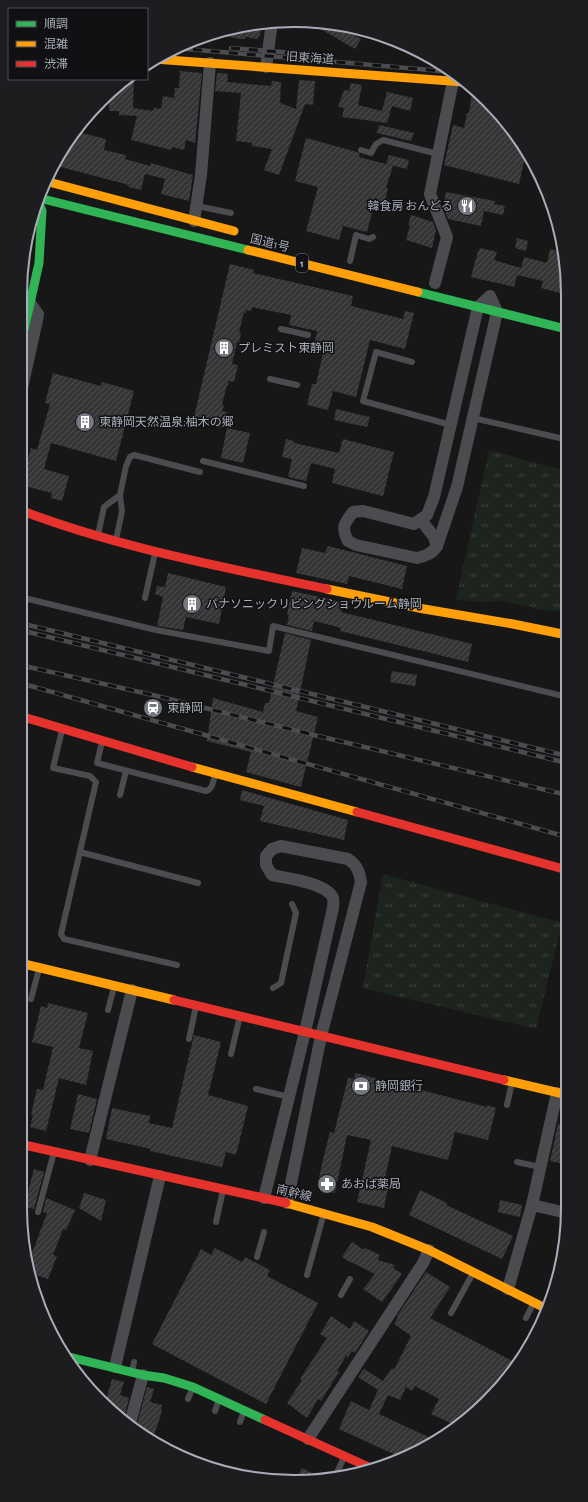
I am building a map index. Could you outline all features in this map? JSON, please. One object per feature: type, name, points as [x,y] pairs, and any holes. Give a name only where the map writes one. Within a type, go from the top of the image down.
[{"type":"main road","name":"旧東海道","points":[[167,60],[455,81]]},
{"type":"main road","name":"国道1号","points":[[52,183],[246,234]]},
{"type":"main road","name":"国道1号","points":[[44,199],[206,238],[561,328]]},
{"type":"main road","points":[[27,316],[39,263],[41,208]]},
{"type":"main road","points":[[477,293],[494,297]]},
{"type":"main road","points":[[27,513],[47,521],[155,551],[423,608],[561,634]]},
{"type":"main road","points":[[27,718],[102,741],[561,868]]},
{"type":"main road","points":[[27,965],[561,1094]]},
{"type":"main road","name":"南幹線","points":[[27,1145],[264,1198],[372,1227],[429,1250],[542,1307]]},
{"type":"main road","points":[[75,1360],[83,1364],[115,1367],[164,1378],[193,1387],[244,1411],[268,1425],[308,1440],[365,1465]]},
{"type":"street","points":[[266,67],[271,28]]},
{"type":"street","points":[[194,220],[201,175],[210,63]]},
{"type":"street","points":[[435,282],[447,237],[430,194],[438,154],[458,83]]},
{"type":"street","points":[[494,297],[497,312],[457,487],[437,546],[434,551],[417,558],[356,545],[348,541],[344,533],[344,524],[353,512],[363,511],[414,524],[427,515],[433,502],[478,307],[494,297]]},
{"type":"street","points":[[27,365],[38,314],[30,303]]},
{"type":"street","points":[[421,520],[434,537],[437,546]]},
{"type":"street","points":[[264,1198],[305,1032],[333,908],[333,899],[328,891],[315,885],[272,875],[266,865],[266,856],[272,849],[281,846],[348,859],[355,864],[359,871],[360,882],[322,1036],[287,1204]]},
{"type":"street","points":[[90,1160],[132,990]]},
{"type":"street","points":[[508,1289],[523,1248],[540,1173],[561,1098]]},
{"type":"street","points":[[115,1367],[160,1176]]},
{"type":"street","points":[[532,1205],[561,1214]]},
{"type":"street","points":[[308,1440],[423,1263],[429,1250]]},
{"type":"street","points":[[130,1420],[137,1373]]},
{"type":"lane","points":[[361,150],[371,153],[376,144],[383,140],[438,154]]},
{"type":"lane","points":[[197,206],[231,214]]},
{"type":"lane","points":[[350,260],[356,235],[368,239],[373,237]]},
{"type":"lane","points":[[281,329],[308,335]]},
{"type":"lane","points":[[412,362],[376,352],[363,401],[451,425]]},
{"type":"lane","points":[[270,379],[297,385]]},
{"type":"lane","points":[[473,418],[561,438]]},
{"type":"lane","points":[[116,541],[122,511],[120,495],[126,466],[130,457],[134,455],[200,472]]},
{"type":"lane","points":[[203,461],[304,486]]},
{"type":"lane","points":[[98,536],[104,507],[120,495]]},
{"type":"lane","points":[[144,598],[155,551]]},
{"type":"lane","points":[[27,598],[156,630],[269,651],[273,626],[561,696]]},
{"type":"lane","points":[[62,729],[53,768],[90,776],[96,782],[60,934],[64,939],[177,965]]},
{"type":"lane","points":[[102,741],[97,763],[206,791],[210,790],[212,787],[216,773]]},
{"type":"lane","points":[[120,795],[126,771]]},
{"type":"lane","points":[[80,852],[198,883]]},
{"type":"lane","points":[[272,988],[281,983],[296,913],[292,904]]},
{"type":"lane","points":[[31,999],[39,968]]},
{"type":"lane","points":[[108,1010],[114,986]]},
{"type":"lane","points":[[189,1039],[196,1006]]},
{"type":"lane","points":[[231,1054],[240,1016]]},
{"type":"lane","points":[[507,1106],[512,1082]]},
{"type":"lane","points":[[256,1089],[289,1097]]},
{"type":"lane","points":[[38,1212],[54,1152]]},
{"type":"lane","points":[[517,1162],[540,1173]]},
{"type":"lane","points":[[216,1222],[224,1190]]},
{"type":"lane","points":[[307,1276],[324,1213]]},
{"type":"lane","points":[[257,1258],[264,1232]]},
{"type":"lane","points":[[451,1314],[473,1272]]},
{"type":"lane","points":[[341,1295],[350,1279]]},
{"type":"lane","points":[[526,1318],[534,1302]]},
{"type":"lane","points":[[134,1362],[137,1373]]},
{"type":"lane","points":[[188,1399],[193,1387]]},
{"type":"lane","points":[[215,1411],[219,1400]]},
{"type":"lane","points":[[240,1422],[244,1411]]},
{"type":"lane","points":[[337,1472],[344,1456]]},
{"type":"green space","points":[[489,450],[561,470],[561,612],[542,610],[504,601],[481,602],[456,600]]},
{"type":"green space","points":[[383,874],[561,923],[536,1029],[363,988]]},
{"type":"building","points":[[320,28],[350,33],[361,39],[355,49]]},
{"type":"building","points":[[261,29],[260,36],[258,36],[258,39],[245,37],[245,39],[225,36]]},
{"type":"building","points":[[180,71],[202,73],[195,143],[186,140],[184,150],[172,147],[171,150],[131,140],[137,116],[119,115],[119,111],[109,111],[109,101],[134,80],[133,108],[153,111],[154,108],[161,109],[163,96],[174,98],[175,88],[179,88]]},
{"type":"building","points":[[217,73],[228,74],[227,82],[271,86],[272,81],[281,82],[280,103],[296,109],[299,80],[315,81],[313,105],[305,104],[279,175],[264,170],[272,149],[252,146],[252,143],[236,141],[241,93],[215,91]]},
{"type":"building","points":[[351,83],[362,85],[358,105],[382,111],[387,92],[413,98],[410,111],[392,106],[387,123],[342,117],[344,108],[338,107],[344,90],[349,91]]},
{"type":"building","points":[[472,95],[506,131],[524,160],[519,184],[444,165],[453,125],[464,128],[467,113],[469,113]]},
{"type":"building","points":[[379,125],[414,133],[411,141],[377,133]]},
{"type":"building","points":[[81,133],[106,139],[104,150],[126,155],[125,159],[150,166],[151,163],[193,175],[189,201],[161,194],[165,179],[145,174],[141,190],[128,187],[129,185],[60,167]]},
{"type":"building","points":[[306,138],[357,152],[360,154],[359,157],[393,166],[386,188],[388,189],[384,203],[375,201],[367,232],[343,226],[339,240],[306,231],[318,187],[295,181]]},
{"type":"building","points":[[389,155],[409,160],[407,169],[386,164]]},
{"type":"building","points":[[446,192],[495,201],[494,204],[505,206],[503,215],[484,211],[481,226],[448,219],[443,207]]},
{"type":"building","points":[[411,215],[433,222],[436,230],[432,248],[406,240]]},
{"type":"building","points":[[517,238],[528,241],[526,251],[515,248]]},
{"type":"building","points":[[480,248],[497,252],[494,260],[521,268],[524,257],[547,263],[550,249],[558,251],[561,293],[541,288],[543,281],[517,275],[514,287],[471,277]]},
{"type":"building","points":[[230,264],[254,270],[253,273],[353,296],[351,306],[403,319],[405,311],[414,313],[405,349],[370,340],[356,397],[333,391],[328,410],[307,405],[312,384],[316,384],[323,353],[313,350],[317,331],[289,325],[291,315],[252,307],[251,311],[246,310],[246,313],[244,312],[239,332],[241,333],[239,343],[237,342],[232,364],[238,365],[234,382],[229,381],[222,404],[224,405],[222,411],[227,412],[223,428],[193,421]]},
{"type":"building","name":"東静岡天然温泉;柚木の郷","points":[[53,373],[101,386],[102,382],[134,391],[116,461],[51,443],[44,469],[69,476],[62,501],[51,498],[52,493],[27,487],[27,463],[31,448],[37,450],[50,404],[45,403]]},
{"type":"building","points":[[336,409],[370,417],[367,427],[334,420]]},
{"type":"building","points":[[227,428],[250,433],[243,463],[221,458]]},
{"type":"building","points":[[286,439],[294,441],[294,443],[339,453],[343,439],[394,452],[383,496],[332,483],[335,469],[311,463],[306,481],[288,477],[292,459],[282,457]]},
{"type":"building","points":[[328,546],[407,566],[402,589],[349,576],[347,584],[296,573],[302,548],[325,553]]},
{"type":"building","name":"パナソニックリビングショウルーム静岡","points":[[168,573],[226,587],[219,624],[186,617],[183,630],[157,626],[163,597],[155,594],[157,586],[165,587]]},
{"type":"building","points":[[292,591],[343,602],[341,612],[472,644],[468,662],[340,631],[341,628],[314,621],[312,631],[287,625],[289,615],[287,615]]},
{"type":"building","points":[[285,633],[311,640],[296,711],[318,717],[301,787],[246,772],[251,752],[207,741],[213,698],[263,712],[265,703],[269,703]]},
{"type":"building","points":[[392,671],[417,675],[415,686],[390,682]]},
{"type":"building","points":[[242,790],[348,820],[344,840],[260,821],[264,806],[240,800]]},
{"type":"building","points":[[48,1003],[88,1013],[79,1048],[93,1051],[86,1085],[59,1078],[46,1131],[30,1127],[33,1115],[31,1114],[37,1089],[43,1090],[53,1047],[32,1042],[41,1006],[47,1008]]},
{"type":"building","points":[[194,1035],[221,1042],[208,1095],[248,1106],[236,1155],[226,1152],[222,1167],[150,1151],[151,1149],[106,1139],[112,1108],[150,1116],[149,1123],[172,1128]]},
{"type":"building","points":[[355,1073],[496,1108],[488,1140],[455,1132],[448,1160],[392,1146],[383,1187],[388,1188],[384,1208],[357,1202],[371,1140],[347,1135],[335,1193],[328,1192],[319,1178],[324,1155],[330,1132],[334,1133],[348,1078],[354,1079]]},
{"type":"building","points":[[78,1094],[97,1099],[89,1133],[70,1129]]},
{"type":"building","points":[[558,1124],[561,1125],[561,1163],[550,1161]]},
{"type":"building","points":[[34,1169],[44,1172],[34,1209],[27,1208],[27,1196]]},
{"type":"building","points":[[420,1190],[447,1203],[446,1205],[513,1236],[502,1259],[409,1215]]},
{"type":"building","points":[[84,1193],[106,1200],[101,1221],[79,1208]]},
{"type":"building","points":[[46,1198],[75,1210],[66,1230],[63,1229],[53,1255],[57,1256],[48,1279],[35,1275],[31,1255],[47,1213],[43,1212]]},
{"type":"building","points":[[500,1200],[522,1205],[520,1217],[498,1212]]},
{"type":"building","points":[[352,1242],[364,1250],[365,1248],[380,1255],[378,1260],[395,1265],[393,1268],[402,1274],[382,1302],[363,1289],[375,1274],[351,1263],[342,1257]]},
{"type":"building","points":[[215,1248],[242,1262],[245,1257],[270,1270],[267,1276],[318,1303],[266,1404],[152,1344],[201,1249],[211,1255]]},
{"type":"building","points":[[426,1272],[450,1287],[430,1318],[513,1361],[506,1371],[483,1397],[452,1424],[431,1414],[439,1399],[415,1386],[412,1391],[406,1387],[400,1400],[388,1395],[379,1414],[430,1438],[396,1455],[339,1429],[351,1401],[369,1410],[378,1390],[358,1377],[364,1369],[383,1381],[392,1368],[394,1370],[411,1336],[394,1324],[398,1317],[397,1316]]},
{"type":"building","points":[[331,1316],[350,1329],[354,1321],[369,1331],[355,1353],[352,1351],[348,1357],[346,1356],[337,1371],[339,1372],[321,1401],[318,1399],[307,1418],[287,1403],[302,1380],[300,1379],[327,1338],[320,1334]]},
{"type":"building","points":[[112,1379],[124,1382],[120,1395],[129,1398],[125,1415],[118,1409],[106,1398]]},
{"type":"building","points":[[147,1387],[154,1389],[150,1402],[162,1405],[161,1414],[154,1435],[137,1424]]},
{"type":"building","points":[[302,1468],[314,1474],[311,1474],[299,1475]]},
{"type":"railway","points":[[231,48],[318,55]]},
{"type":"railway","points":[[188,49],[440,71]]},
{"type":"railway","points":[[27,625],[561,755]]},
{"type":"railway","points":[[27,632],[561,762]]},
{"type":"railway","points":[[27,667],[157,696],[561,794]]},
{"type":"railway","points":[[27,685],[561,835]]},
{"type":"traffic: fast","points":[[44,199],[248,250]]},
{"type":"traffic: fast","points":[[27,317],[39,263],[41,208]]},
{"type":"traffic: fast","points":[[418,292],[561,328]]},
{"type":"traffic: fast","points":[[73,1358],[143,1375],[164,1378],[193,1387],[265,1420]]},
{"type":"traffic: slow","points":[[167,60],[456,81]]},
{"type":"traffic: slow","points":[[52,183],[234,231]]},
{"type":"traffic: slow","points":[[248,250],[418,292]]},
{"type":"traffic: slow","points":[[327,589],[424,609],[561,634]]},
{"type":"traffic: slow","points":[[192,767],[357,812]]},
{"type":"traffic: slow","points":[[27,965],[174,1000]]},
{"type":"traffic: slow","points":[[504,1080],[561,1093]]},
{"type":"traffic: slow","points":[[286,1203],[372,1227],[429,1250],[542,1307]]},
{"type":"traffic: jam","points":[[27,512],[95,535],[172,556],[327,589]]},
{"type":"traffic: jam","points":[[27,718],[192,767]]},
{"type":"traffic: jam","points":[[357,812],[561,868]]},
{"type":"traffic: jam","points":[[174,1000],[504,1080]]},
{"type":"traffic: jam","points":[[27,1146],[286,1203]]},
{"type":"traffic: jam","points":[[265,1420],[365,1465]]},
{"type":"place","name":"韓食房 おんどる","points":[[467,206]]},
{"type":"place","name":"プレミスト東静岡","points":[[224,348]]},
{"type":"place","name":"東静岡天然温泉;柚木の郷","points":[[85,422]]},
{"type":"place","name":"パナソニックリビングショウルーム静岡","points":[[192,604]]},
{"type":"place","name":"東静岡","points":[[153,708]]},
{"type":"place","name":"静岡銀行","points":[[361,1086]]},
{"type":"place","name":"あおば薬局","points":[[327,1184]]}]
